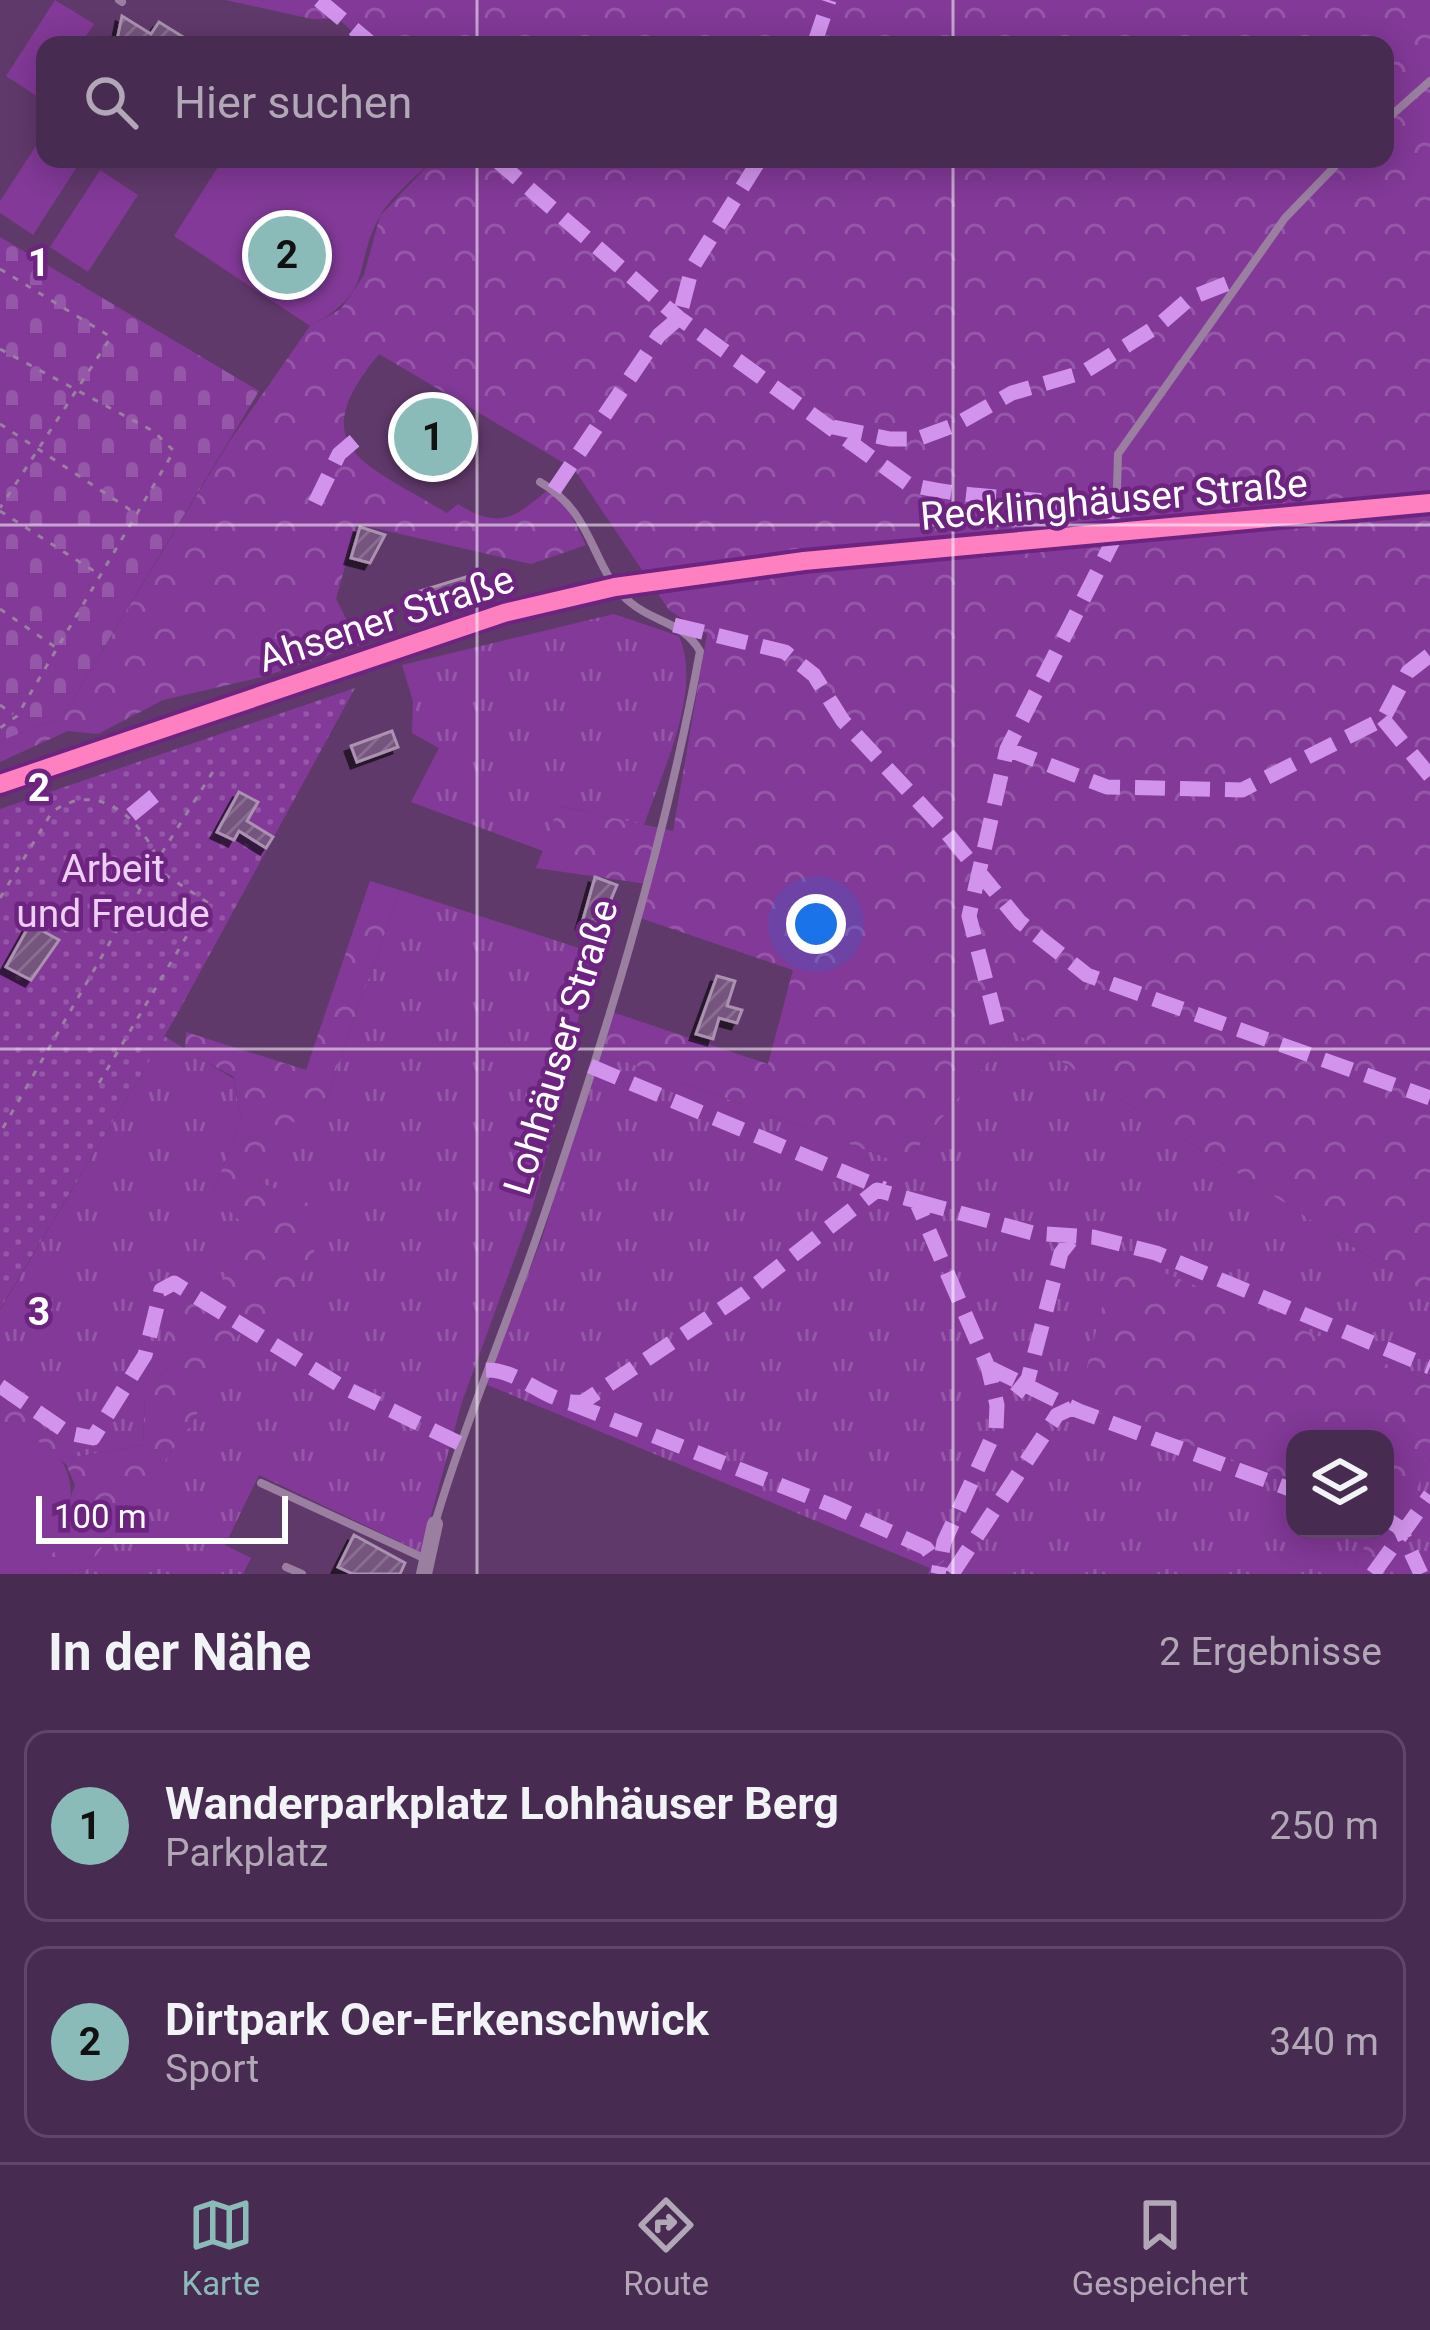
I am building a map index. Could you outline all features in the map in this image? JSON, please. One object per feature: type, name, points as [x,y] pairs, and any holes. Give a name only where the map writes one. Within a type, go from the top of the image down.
[{"type":"main road","name":"Recklinghäuser Straße","points":[[804,561],[1430,503]]},
{"type":"main road","name":"Ahsener Straße","points":[[0,784],[504,613],[615,587],[804,561]]},
{"type":"street","name":"Lohhäuser Straße","points":[[425,1567],[435,1524]]},
{"type":"lane","points":[[1394,113],[1430,81]]},
{"type":"lane","points":[[1116,535],[1118,454],[1285,218],[1333,168]]},
{"type":"lane","points":[[540,482],[554,490],[591,532],[615,587]]},
{"type":"lane","name":"Lohhäuser Straße","points":[[435,1524],[459,1443],[536,1239],[676,781],[700,651],[691,635],[633,606],[615,587]]},
{"type":"lane","name":"Lohhäuser Straße","points":[[261,1483],[425,1567]]},
{"type":"lane","points":[[286,1567],[302,1574]]},
{"type":"path","points":[[0,269],[111,337],[0,510],[101,576]]},
{"type":"path","points":[[0,349],[153,431],[174,451],[58,650],[16,716],[0,728]]},
{"type":"path","points":[[0,424],[138,515]]},
{"type":"path","points":[[0,610],[58,650]]},
{"type":"path","points":[[0,704],[16,716]]},
{"type":"path","points":[[0,1132],[214,770]]},
{"type":"path","points":[[0,898],[52,812],[80,800],[96,800],[131,815],[145,830],[164,874],[207,902],[99,1083]]},
{"type":"path","points":[[0,875],[10,881]]},
{"type":"green space","points":[[55,0],[94,24],[86,36],[36,36],[36,96],[6,76]]},
{"type":"green space","points":[[225,0],[1430,0],[1430,1295],[1013,1031],[904,1164],[599,1052],[612,1012],[768,1064],[793,970],[640,918],[647,884],[536,868],[560,806],[673,831],[707,634],[669,610],[574,469],[379,354],[356,386],[345,412],[345,433],[354,451],[370,466],[447,513],[458,504],[487,517],[510,516],[555,484],[586,545],[531,564],[357,524],[336,599],[360,645],[262,677],[163,700],[98,734],[68,731],[0,762],[0,741],[62,717],[229,442],[310,326],[341,309],[364,275],[380,216],[425,168],[1394,168],[1394,36],[357,36],[339,19],[312,19]]},
{"type":"green space","points":[[36,146],[36,168],[76,168],[33,235],[0,213],[0,201]]},
{"type":"green space","points":[[217,168],[424,168],[380,216],[354,289],[310,326],[174,236]]},
{"type":"green space","points":[[100,170],[138,195],[88,272],[50,247]]},
{"type":"green space","points":[[0,237],[259,391],[62,717],[0,741]]},
{"type":"green space","points":[[614,614],[679,636],[685,657],[677,731],[644,825],[561,806],[543,851],[411,802],[439,748],[412,733],[413,701],[402,665]]},
{"type":"green space","name":"Arbeit und Freude","points":[[355,688],[175,1018],[0,1309],[0,809]]},
{"type":"green space","points":[[370,881],[400,890],[315,1130],[288,1120],[259,1182],[333,1214],[269,1340],[239,1334],[192,1423],[83,1574],[42,1574],[75,1485],[66,1464],[0,1420],[0,1397],[35,1418],[71,1458],[143,1445],[145,1396],[176,1356],[167,1328],[182,1302],[218,1288],[249,1229],[212,1195],[241,1121],[234,1077],[185,1050],[186,1032],[306,1070]]},
{"type":"green space","points":[[400,890],[594,953],[576,1028],[562,1048],[558,1113],[531,1213],[462,1402],[421,1552],[259,1475],[225,1545],[251,1558],[243,1574],[83,1574],[192,1423],[239,1333],[332,1214],[259,1182],[288,1119],[315,1130]]},
{"type":"green space","points":[[1013,1031],[1430,1295],[1430,1382],[1116,1254],[1078,1406],[1286,1478],[1286,1538],[1369,1538],[1351,1574],[928,1574],[930,1568],[485,1384],[542,1238],[599,1052],[904,1164]]},
{"type":"green space","points":[[164,1036],[234,1079],[241,1121],[212,1195],[250,1228],[218,1289],[183,1302],[176,1356],[145,1396],[143,1445],[71,1458],[35,1418],[0,1397],[0,1310]]},
{"type":"green space","points":[[1116,1253],[1430,1382],[1430,1458],[1379,1574],[1351,1574],[1369,1538],[1394,1538],[1394,1430],[1286,1430],[1286,1478],[1077,1406]]},
{"type":"green space","points":[[0,1420],[42,1443],[64,1465],[69,1478],[67,1541],[49,1556],[42,1574],[0,1574]]},
{"type":"green space","points":[[1430,1458],[1430,1574],[1379,1574],[1379,1573]]},
{"type":"building","points":[[122,16],[151,34],[159,22],[182,36],[118,36]]},
{"type":"building","points":[[360,527],[385,535],[370,563],[351,558]]},
{"type":"building","points":[[482,572],[488,589],[424,613],[417,592]]},
{"type":"building","points":[[392,731],[398,747],[357,762],[351,746]]},
{"type":"building","points":[[239,792],[258,802],[247,821],[273,837],[266,848],[239,831],[234,840],[217,832]]},
{"type":"building","points":[[595,877],[617,885],[599,928],[582,923]]},
{"type":"building","points":[[30,924],[59,940],[31,980],[6,967]]},
{"type":"building","points":[[717,976],[735,981],[727,1006],[742,1010],[737,1023],[719,1018],[713,1039],[696,1034]]},
{"type":"building","points":[[354,1535],[405,1563],[400,1574],[353,1574],[338,1567]]},
{"type":"marked path","points":[[319,0],[362,36]]},
{"type":"marked path","points":[[817,36],[829,0]]},
{"type":"marked path","points":[[505,168],[679,318],[908,484],[1116,513]]},
{"type":"marked path","points":[[554,490],[659,335],[679,318],[692,268],[754,168]]},
{"type":"marked path","points":[[833,427],[890,439],[917,439],[955,425],[1012,393],[1084,372],[1159,325],[1190,298],[1239,279]]},
{"type":"marked path","points":[[315,503],[339,454],[360,436]]},
{"type":"marked path","points":[[997,1023],[969,916],[1007,749],[1116,535]]},
{"type":"marked path","points":[[674,625],[785,652],[814,675],[843,721],[942,827],[1020,922],[1087,975],[1430,1098]]},
{"type":"marked path","points":[[1007,749],[1107,787],[1242,790],[1383,719],[1408,672],[1430,655]]},
{"type":"marked path","points":[[1383,719],[1430,776]]},
{"type":"marked path","points":[[131,815],[160,791]]},
{"type":"marked path","points":[[590,1066],[884,1189]]},
{"type":"marked path","points":[[486,1370],[511,1375],[558,1399],[583,1402],[745,1293],[877,1190],[916,1201],[988,1367],[997,1405],[996,1429],[944,1542],[938,1574]]},
{"type":"marked path","points":[[916,1201],[1033,1233],[1093,1237],[1156,1253],[1430,1367]]},
{"type":"marked path","points":[[1016,1394],[1028,1379],[1061,1253],[1075,1235]]},
{"type":"marked path","points":[[0,1386],[68,1433],[93,1438],[145,1355],[161,1290],[174,1283],[341,1386],[459,1443]]},
{"type":"marked path","points":[[988,1367],[1079,1411],[1286,1488]]},
{"type":"marked path","points":[[570,1403],[833,1506],[926,1548],[938,1565]]},
{"type":"marked path","points":[[952,1574],[1057,1415],[1072,1408]]},
{"type":"marked path","points":[[1373,1574],[1430,1495]]},
{"type":"marked path","points":[[1394,1524],[1421,1574]]},
{"type":"cycle path","points":[[0,784],[504,613],[615,587],[804,561],[1430,503]]},
{"type":"place","name":"Dirtpark Oer-Erkenschwick","points":[[287,255]]},
{"type":"place","name":"Wanderparkplatz Lohhäuser Berg","points":[[433,437]]}]
